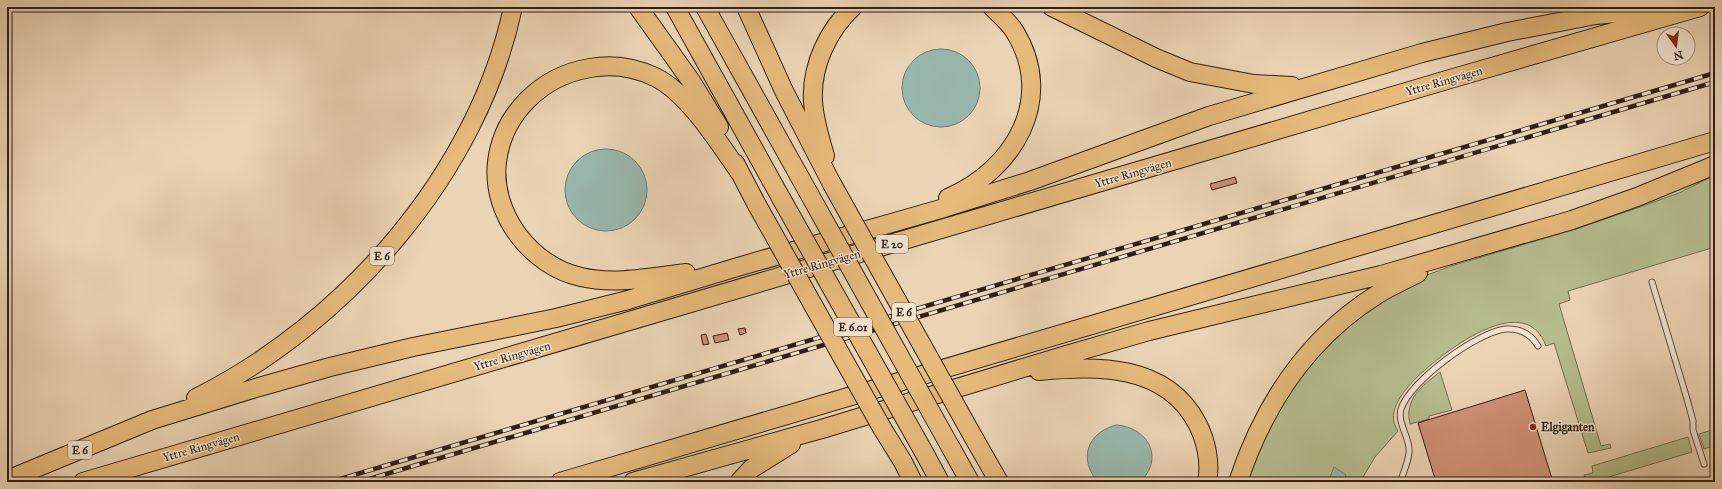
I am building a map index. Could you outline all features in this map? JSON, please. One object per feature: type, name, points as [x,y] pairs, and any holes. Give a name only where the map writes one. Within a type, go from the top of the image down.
[{"type":"highway","name":"E 6","points":[[7,480],[152,420],[229,381],[256,364],[308,326],[377,261],[415,217],[460,143],[481,104],[496,68],[506,38],[513,7]]},
{"type":"highway","points":[[638,7],[691,81],[718,127],[757,205],[882,428],[899,470],[913,482]]},
{"type":"highway","name":"E 6.01","points":[[675,7],[940,482]]},
{"type":"highway","name":"E 6.01","points":[[705,7],[970,482]]},
{"type":"highway","name":"E 6","points":[[746,7],[788,98],[832,184],[999,482]]},
{"type":"highway","points":[[832,184],[816,121],[813,101],[814,86],[817,69],[828,38],[835,26],[853,7]]},
{"type":"highway","points":[[882,225],[972,186],[1001,161],[1020,136],[1026,121],[1031,93],[1028,60],[1015,32],[1006,20],[992,7]]},
{"type":"highway","points":[[1052,7],[1156,58],[1190,72],[1254,84],[1276,86],[1293,86],[1340,77]]},
{"type":"highway","points":[[152,420],[330,367],[413,347],[556,318],[628,300],[1023,184],[1209,116],[1422,53],[1507,32],[1596,15],[1675,7]]},
{"type":"highway","name":"Yttre Ringvägen","points":[[83,482],[1457,76],[1700,7]]},
{"type":"highway","points":[[740,173],[711,133],[675,90],[655,77],[625,67],[604,66],[580,70],[564,75],[543,86],[527,99],[514,116],[500,148],[497,164],[498,189],[503,206],[511,224],[523,242],[538,257],[565,272],[581,277],[604,280],[628,280],[741,266]]},
{"type":"highway","points":[[560,482],[1715,141]]},
{"type":"highway","points":[[633,482],[825,428],[1004,373],[1149,332],[1381,276],[1572,220],[1637,197],[1715,166]]},
{"type":"highway","points":[[1238,482],[1251,446],[1274,402],[1309,352],[1331,330],[1347,316],[1384,291],[1423,270],[1485,245]]},
{"type":"highway","points":[[1004,373],[1070,368],[1111,369],[1131,373],[1156,382],[1167,388],[1188,409],[1200,430],[1207,457],[1207,482]]},
{"type":"highway","points":[[739,482],[751,469],[782,449],[825,428]]},
{"type":"lane","points":[[1652,282],[1687,399],[1693,421],[1693,430],[1704,464]]},
{"type":"lane","points":[[1401,480],[1409,453],[1402,424],[1401,410],[1406,398],[1427,374],[1464,347],[1490,334],[1505,329],[1527,333],[1533,338],[1538,346]]},
{"type":"green space","points":[[1715,175],[1715,247],[1568,291],[1570,300],[1559,304],[1601,446],[1610,444],[1611,448],[1588,453],[1554,343],[1546,346],[1537,332],[1526,324],[1512,322],[1497,325],[1467,339],[1442,356],[1406,389],[1394,410],[1394,421],[1398,431],[1375,457],[1360,482],[1244,482],[1256,450],[1289,389],[1332,338],[1397,289],[1451,266],[1573,230],[1679,193]]},
{"type":"green space","points":[[1440,372],[1452,410],[1429,416],[1429,419],[1410,424],[1409,415],[1412,400],[1421,388]]},
{"type":"green space","points":[[1715,429],[1715,445],[1704,449],[1699,434]]},
{"type":"green space","points":[[1688,437],[1692,452],[1592,482],[1587,482],[1584,475],[1593,473],[1592,466]]},
{"type":"water","points":[[941,49],[956,52],[969,60],[977,73],[980,88],[977,103],[969,116],[956,124],[941,127],[926,124],[913,116],[905,103],[902,88],[905,73],[913,60],[926,52]]},
{"type":"water","points":[[606,149],[622,153],[635,161],[643,174],[647,190],[643,206],[635,219],[622,227],[606,231],[590,227],[577,219],[569,206],[565,190],[569,174],[577,161],[590,153]]},
{"type":"water","points":[[1116,425],[1137,431],[1149,445],[1152,454],[1151,463],[1147,473],[1140,482],[1098,482],[1088,465],[1087,456],[1092,440],[1106,429]]},
{"type":"water","points":[[1334,467],[1346,475],[1343,482],[1328,482]]},
{"type":"building","points":[[1235,177],[1237,183],[1212,190],[1210,184]]},
{"type":"building","points":[[745,328],[746,333],[740,335],[738,329]]},
{"type":"building","points":[[727,333],[729,340],[715,343],[713,336]]},
{"type":"building","points":[[706,334],[709,344],[703,345],[701,335]]},
{"type":"building","points":[[1525,390],[1553,482],[1436,482],[1418,423]]},
{"type":"railway","points":[[330,482],[1715,73]]},
{"type":"railway","points":[[359,482],[1715,82]]},
{"type":"place","name":"Elgiganten","points":[[1533,427]]}]
